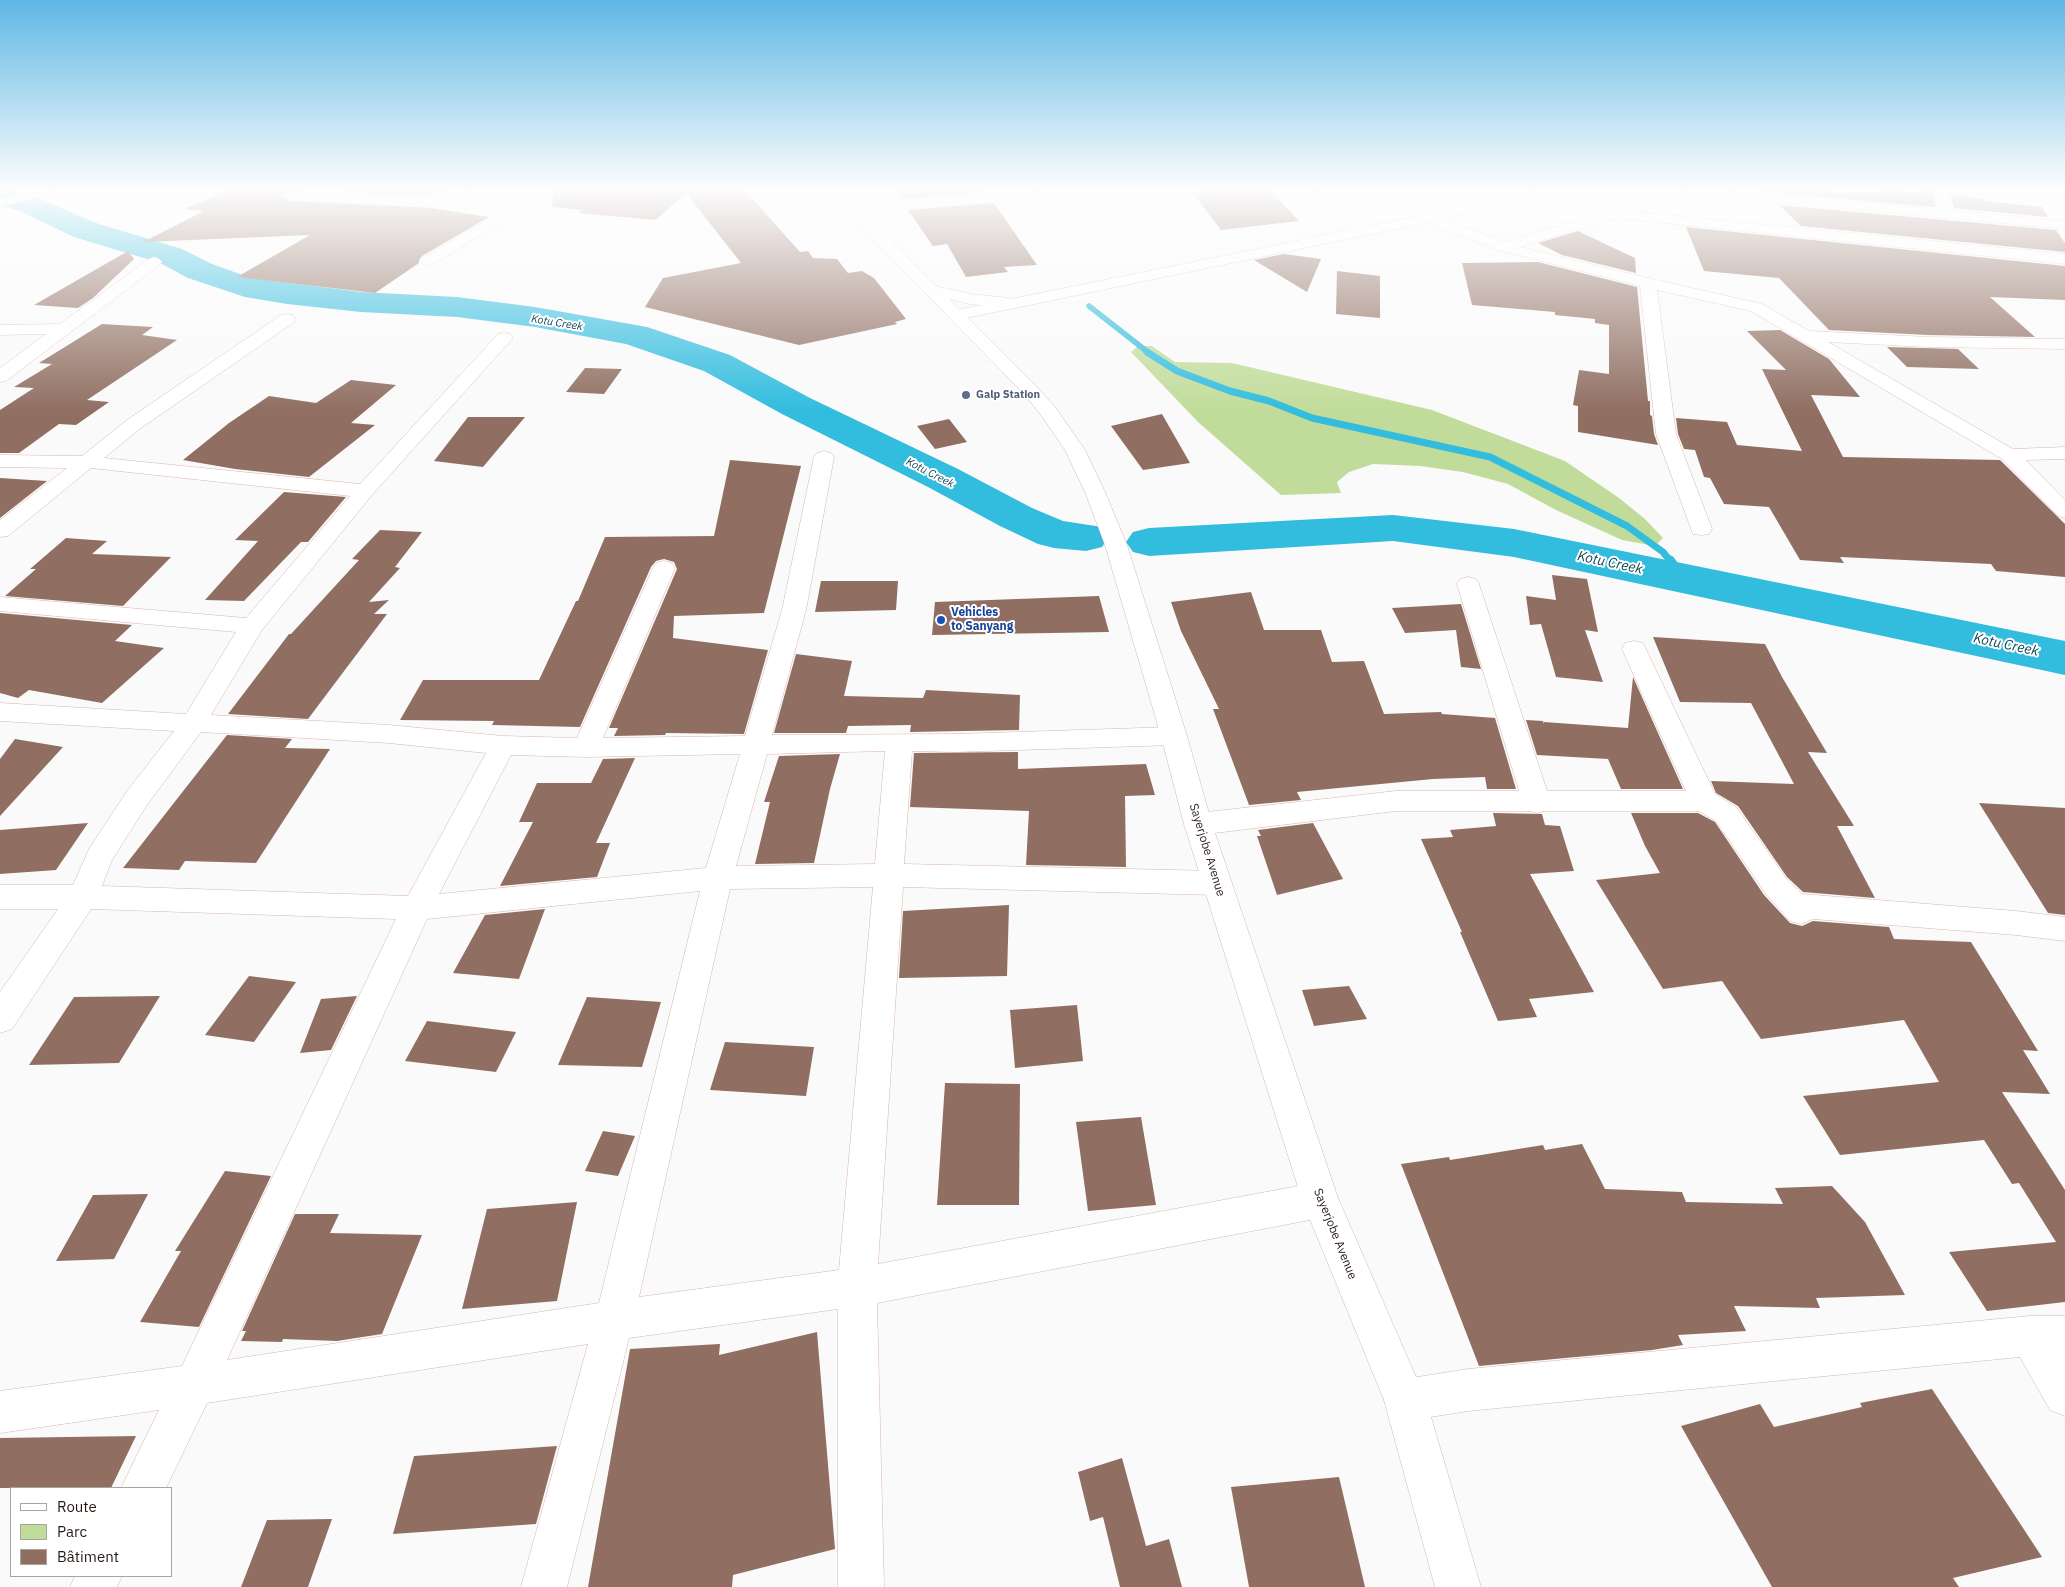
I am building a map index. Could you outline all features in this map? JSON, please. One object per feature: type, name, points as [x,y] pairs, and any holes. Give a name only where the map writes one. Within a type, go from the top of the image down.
[{"type":"street","points":[[3,372],[153,263]]},
{"type":"street","name":"Sayerjobe Avenue","points":[[905,263],[957,315],[992,333],[1075,450],[1095,492],[1116,545],[1174,736],[1198,824],[1320,1200],[1405,1400],[1458,1587]]},
{"type":"street","points":[[957,315],[1208,263]]},
{"type":"street","points":[[1567,263],[1756,307],[2009,455],[2065,512]]},
{"type":"street","points":[[1648,283],[1666,434],[1701,530]]},
{"type":"street","points":[[931,289],[970,300],[1010,303]]},
{"type":"street","points":[[992,333],[1005,314],[1028,300]]},
{"type":"street","points":[[0,531],[134,424],[287,319]]},
{"type":"street","points":[[0,330],[63,329]]},
{"type":"street","points":[[1806,336],[1928,342],[2065,344]]},
{"type":"street","points":[[0,1019],[83,897],[99,857],[137,798],[193,724],[252,626],[365,491],[504,338]]},
{"type":"street","points":[[2009,455],[2065,453]]},
{"type":"street","points":[[544,1587],[614,1320],[718,878],[794,610],[824,457]]},
{"type":"street","points":[[0,461],[86,462],[365,491]]},
{"type":"street","points":[[586,748],[664,568]]},
{"type":"street","points":[[1468,584],[1537,803]]},
{"type":"street","points":[[0,604],[252,626]]},
{"type":"street","points":[[1634,649],[1704,801]]},
{"type":"street","points":[[0,712],[389,734],[503,745],[586,748],[899,742],[955,743],[1174,736]]},
{"type":"street","points":[[861,1587],[857,1287],[899,742]]},
{"type":"street","points":[[143,1487],[194,1385],[417,908],[503,745]]},
{"type":"street","points":[[1198,824],[1396,801],[1537,803],[1704,801],[1726,814],[1776,886],[1801,912],[1802,906],[2016,923],[2065,929]]},
{"type":"street","points":[[0,897],[83,897],[417,908],[718,878],[888,875],[1217,883]]},
{"type":"street","points":[[0,1412],[194,1385],[614,1320],[857,1287],[1320,1200]]},
{"type":"street","points":[[1405,1400],[1468,1390],[2048,1336],[2065,1395]]},
{"type":"green space","points":[[1138,346],[1152,346],[1175,362],[1232,363],[1432,410],[1565,461],[1619,498],[1645,519],[1663,538],[1655,546],[1622,540],[1556,510],[1508,484],[1463,472],[1420,466],[1373,464],[1349,472],[1337,482],[1341,493],[1281,495],[1198,422],[1131,352]]},
{"type":"building","points":[[107,263],[130,263],[93,298],[78,308],[34,305]]},
{"type":"building","points":[[261,263],[419,263],[375,293],[237,277]]},
{"type":"building","points":[[741,263],[840,263],[848,273],[862,271],[874,278],[906,319],[895,322],[897,324],[799,345],[645,307],[663,278]]},
{"type":"building","points":[[958,263],[1036,263],[1037,265],[1004,267],[1008,272],[966,277]]},
{"type":"building","points":[[1259,263],[1319,263],[1307,292]]},
{"type":"building","points":[[1462,263],[1542,263],[1637,287],[1648,401],[1650,401],[1650,415],[1652,416],[1654,434],[1658,445],[1578,432],[1578,406],[1573,405],[1579,370],[1609,374],[1609,325],[1595,323],[1595,319],[1555,315],[1555,312],[1472,305]]},
{"type":"building","points":[[1595,263],[1635,263],[1636,273]]},
{"type":"building","points":[[1701,263],[2036,263],[2065,266],[2065,300],[1990,297],[2035,337],[1928,335],[1829,330],[1779,278],[1704,271]]},
{"type":"building","points":[[1337,271],[1380,276],[1380,318],[1336,314]]},
{"type":"building","points":[[102,324],[153,327],[142,335],[177,340],[87,400],[109,402],[76,425],[59,424],[19,453],[0,453],[0,410],[34,388],[14,387],[52,364],[39,363]]},
{"type":"building","points":[[1780,330],[1829,359],[1860,397],[1811,395],[1843,457],[2000,460],[2065,524],[2065,577],[1996,571],[1991,564],[1840,557],[1844,563],[1800,560],[1769,507],[1724,504],[1710,478],[1704,477],[1695,450],[1684,449],[1678,434],[1676,418],[1727,422],[1737,445],[1802,451],[1762,369],[1786,370],[1747,331]]},
{"type":"building","points":[[1887,347],[1958,349],[1979,369],[1907,367]]},
{"type":"building","points":[[585,368],[622,369],[604,394],[566,392]]},
{"type":"building","points":[[351,380],[396,385],[351,423],[375,425],[309,477],[235,469],[183,460],[229,423],[269,396],[316,403]]},
{"type":"building","points":[[1162,414],[1190,463],[1143,470],[1111,426]]},
{"type":"building","points":[[468,417],[525,417],[483,467],[434,461]]},
{"type":"building","points":[[949,419],[967,442],[935,449],[917,426]]},
{"type":"building","points":[[730,460],[801,466],[764,613],[674,616],[673,638],[768,650],[744,734],[666,733],[665,735],[614,736],[618,728],[609,728],[677,569],[674,562],[664,559],[656,561],[651,567],[580,727],[492,725],[494,721],[400,720],[423,680],[539,680],[576,601],[578,601],[605,537],[714,536]]},
{"type":"building","points":[[0,478],[47,481],[0,518]]},
{"type":"building","points":[[284,492],[346,497],[308,542],[301,542],[244,601],[205,600],[258,541],[235,540]]},
{"type":"building","points":[[380,530],[422,532],[395,567],[400,568],[369,602],[389,600],[374,614],[387,614],[308,719],[228,714],[289,634],[359,560],[352,559]]},
{"type":"building","points":[[66,538],[107,541],[92,554],[171,557],[123,606],[5,596],[36,569],[30,569]]},
{"type":"building","points":[[1552,575],[1587,579],[1598,632],[1585,630],[1603,682],[1556,677],[1541,624],[1530,625],[1526,596],[1556,600]]},
{"type":"building","points":[[821,581],[898,581],[896,610],[815,612]]},
{"type":"building","points":[[1251,592],[1264,630],[1321,630],[1332,662],[1364,661],[1384,714],[1441,712],[1442,714],[1495,718],[1516,789],[1487,789],[1485,777],[1433,779],[1297,792],[1301,800],[1249,805],[1213,709],[1219,709],[1181,631],[1171,602]]},
{"type":"building","points":[[1099,596],[1109,632],[932,635],[935,602]]},
{"type":"building","points":[[1461,604],[1481,669],[1461,667],[1456,630],[1405,633],[1392,608]]},
{"type":"building","points":[[0,613],[132,625],[115,641],[164,648],[102,703],[29,690],[18,698],[0,693]]},
{"type":"building","points":[[1653,637],[1765,644],[1782,677],[1827,753],[1808,752],[1854,826],[1837,826],[1875,898],[1803,892],[1787,877],[1738,806],[1716,793],[1711,781],[1794,784],[1751,703],[1680,702]]},
{"type":"building","points":[[796,654],[852,661],[844,696],[923,698],[926,690],[1020,695],[1019,730],[910,732],[911,725],[848,726],[846,733],[774,733]]},
{"type":"building","points":[[1633,677],[1683,789],[1621,789],[1608,759],[1537,755],[1526,720],[1543,721],[1544,724],[1544,722],[1628,728]]},
{"type":"building","points":[[227,735],[292,739],[285,748],[330,749],[256,863],[185,861],[179,870],[123,868]]},
{"type":"building","points":[[15,739],[63,747],[0,816],[0,759]]},
{"type":"building","points":[[1018,752],[1018,769],[1146,764],[1155,795],[1125,796],[1126,867],[1026,865],[1029,811],[910,807],[914,753]]},
{"type":"building","points":[[840,754],[830,789],[814,863],[755,864],[770,802],[764,802],[779,756]]},
{"type":"building","points":[[635,758],[596,843],[610,843],[597,877],[500,886],[533,822],[519,822],[537,783],[591,783],[603,759]]},
{"type":"building","points":[[1979,803],[2065,808],[2065,915],[2048,913]]},
{"type":"building","points":[[1493,813],[1542,814],[1545,825],[1560,826],[1574,871],[1530,874],[1594,992],[1529,999],[1537,1017],[1498,1021],[1460,932],[1462,932],[1421,839],[1453,837],[1450,830],[1496,826]]},
{"type":"building","points":[[1631,813],[1698,813],[1715,822],[1764,895],[1790,923],[1802,926],[1813,921],[1889,927],[1894,939],[1971,942],[2038,1051],[2023,1050],[2050,1094],[2002,1092],[2065,1190],[2065,1302],[1987,1311],[1949,1252],[2056,1242],[2019,1183],[2012,1184],[1984,1140],[1840,1155],[1803,1096],[1939,1082],[1904,1020],[1761,1039],[1722,981],[1663,989],[1596,880],[1660,873],[1645,846]]},
{"type":"building","points":[[88,823],[56,870],[0,874],[0,830]]},
{"type":"building","points":[[1313,823],[1343,879],[1277,895],[1257,836],[1261,836],[1258,830]]},
{"type":"building","points":[[1009,905],[1007,976],[899,978],[903,911]]},
{"type":"building","points":[[545,909],[519,979],[453,973],[485,915]]},
{"type":"building","points":[[249,976],[296,982],[254,1042],[205,1035]]},
{"type":"building","points":[[1349,986],[1367,1019],[1314,1026],[1302,990]]},
{"type":"building","points":[[160,996],[119,1063],[29,1065],[74,997]]},
{"type":"building","points":[[357,996],[331,1050],[300,1053],[321,999]]},
{"type":"building","points":[[587,997],[661,1002],[642,1067],[558,1065]]},
{"type":"building","points":[[1077,1005],[1083,1061],[1015,1068],[1010,1010]]},
{"type":"building","points":[[427,1021],[516,1032],[496,1072],[405,1061]]},
{"type":"building","points":[[725,1042],[814,1047],[806,1096],[710,1090]]},
{"type":"building","points":[[945,1083],[1020,1084],[1019,1205],[937,1205]]},
{"type":"building","points":[[1141,1117],[1156,1205],[1088,1211],[1076,1122]]},
{"type":"building","points":[[603,1131],[635,1136],[618,1176],[585,1171]]},
{"type":"building","points":[[1582,1144],[1605,1189],[1682,1192],[1686,1202],[1783,1204],[1775,1188],[1832,1186],[1865,1222],[1905,1295],[1816,1298],[1820,1308],[1734,1306],[1746,1331],[1678,1335],[1683,1345],[1652,1350],[1479,1366],[1401,1164],[1449,1157],[1450,1160],[1543,1145],[1545,1150]]},
{"type":"building","points":[[225,1171],[271,1176],[199,1327],[140,1322],[181,1251],[175,1251]]},
{"type":"building","points":[[148,1194],[114,1259],[56,1261],[93,1195]]},
{"type":"building","points":[[577,1202],[557,1301],[462,1309],[487,1209]]},
{"type":"building","points":[[295,1214],[339,1214],[330,1233],[422,1235],[382,1334],[337,1341],[283,1339],[282,1342],[241,1341],[246,1331],[242,1331]]},
{"type":"building","points":[[817,1332],[835,1549],[733,1575],[732,1587],[588,1587],[630,1349],[720,1344],[719,1355]]},
{"type":"building","points":[[1932,1389],[2042,1557],[1953,1578],[1959,1587],[1772,1587],[1681,1426],[1760,1404],[1774,1427],[1862,1407],[1860,1403]]},
{"type":"building","points":[[136,1436],[111,1487],[0,1488],[0,1438]]},
{"type":"building","points":[[557,1446],[536,1524],[393,1534],[414,1456]]},
{"type":"building","points":[[1122,1458],[1146,1546],[1169,1539],[1182,1587],[1120,1587],[1103,1517],[1090,1521],[1078,1472]]},
{"type":"building","points":[[1339,1477],[1365,1587],[1249,1587],[1231,1487]]},
{"type":"building","points":[[332,1519],[308,1587],[241,1587],[267,1520]]},
{"type":"waterway","name":"Kotu Creek","points":[[185,263],[200,271],[245,287],[287,294],[361,302],[457,307],[535,317],[634,335],[717,363],[796,406],[943,478],[1016,517],[1054,534],[1086,537]]},
{"type":"waterway","points":[[1089,306],[1149,353]]},
{"type":"waterway","points":[[1147,352],[1177,371],[1230,391],[1269,401],[1312,418],[1490,457],[1627,526],[1663,552],[1671,562]]},
{"type":"waterway","name":"Kotu Creek","points":[[1149,542],[1393,528],[1514,543],[2065,658]]},
{"type":"waterway","points":[[1670,560],[1683,577]]},
{"type":"place","name":"Galp Station","points":[[966,395]]},
{"type":"place","name":"Vehicles to Sanyang","points":[[941,620]]}]
